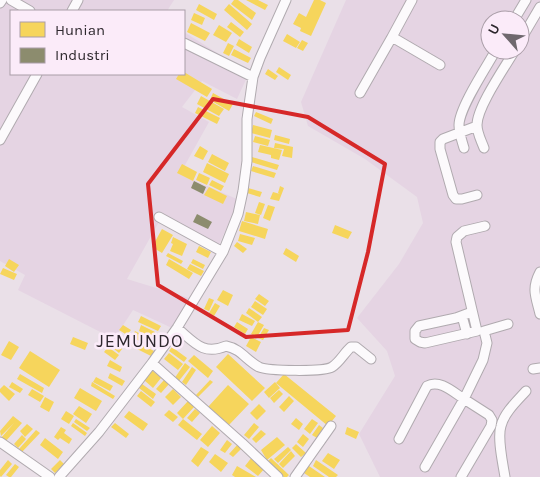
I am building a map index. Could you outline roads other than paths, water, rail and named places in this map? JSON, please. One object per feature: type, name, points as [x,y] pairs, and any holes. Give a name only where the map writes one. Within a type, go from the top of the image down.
[{"type":"street","points":[[11,0],[28,10]]},
{"type":"street","points":[[59,477],[99,432],[152,363],[177,328],[223,252],[238,214],[243,191],[247,161],[247,119],[253,77],[286,0]]},
{"type":"street","points":[[360,93],[412,0]]},
{"type":"street","points":[[530,24],[540,7]]},
{"type":"street","points":[[392,36],[440,65]]},
{"type":"street","points":[[185,43],[253,77]]},
{"type":"street","points":[[464,148],[458,123],[474,88],[490,60]]},
{"type":"street","points":[[484,148],[478,132],[478,115],[508,60]]},
{"type":"street","points":[[0,140],[36,75]]},
{"type":"street","points":[[476,195],[456,199],[453,195],[440,149],[440,142],[443,139],[477,126]]},
{"type":"street","points":[[160,217],[223,252]]},
{"type":"street","points":[[425,467],[464,399],[482,360],[487,343],[472,312],[456,242],[457,237],[464,231],[485,226]]},
{"type":"street","points":[[540,272],[534,288],[540,312]]},
{"type":"street","points":[[472,312],[419,326],[415,331],[415,338],[420,342],[426,343],[508,324]]},
{"type":"street","points":[[462,316],[467,334]]},
{"type":"street","points":[[177,328],[206,350],[217,350],[226,346],[234,348],[260,367],[271,370],[323,370],[333,367],[351,347],[356,347],[371,360]]},
{"type":"street","points":[[152,363],[278,477]]},
{"type":"street","points":[[399,439],[427,386],[432,383],[441,385],[464,399],[489,415],[492,420],[491,426],[461,477]]},
{"type":"street","points":[[505,477],[500,426],[506,415],[526,391]]},
{"type":"street","points":[[295,477],[331,426]]},
{"type":"street","points":[[0,442],[50,477]]},
{"type":"district","name":"JEMUNDO","points":[[140,341]]}]
